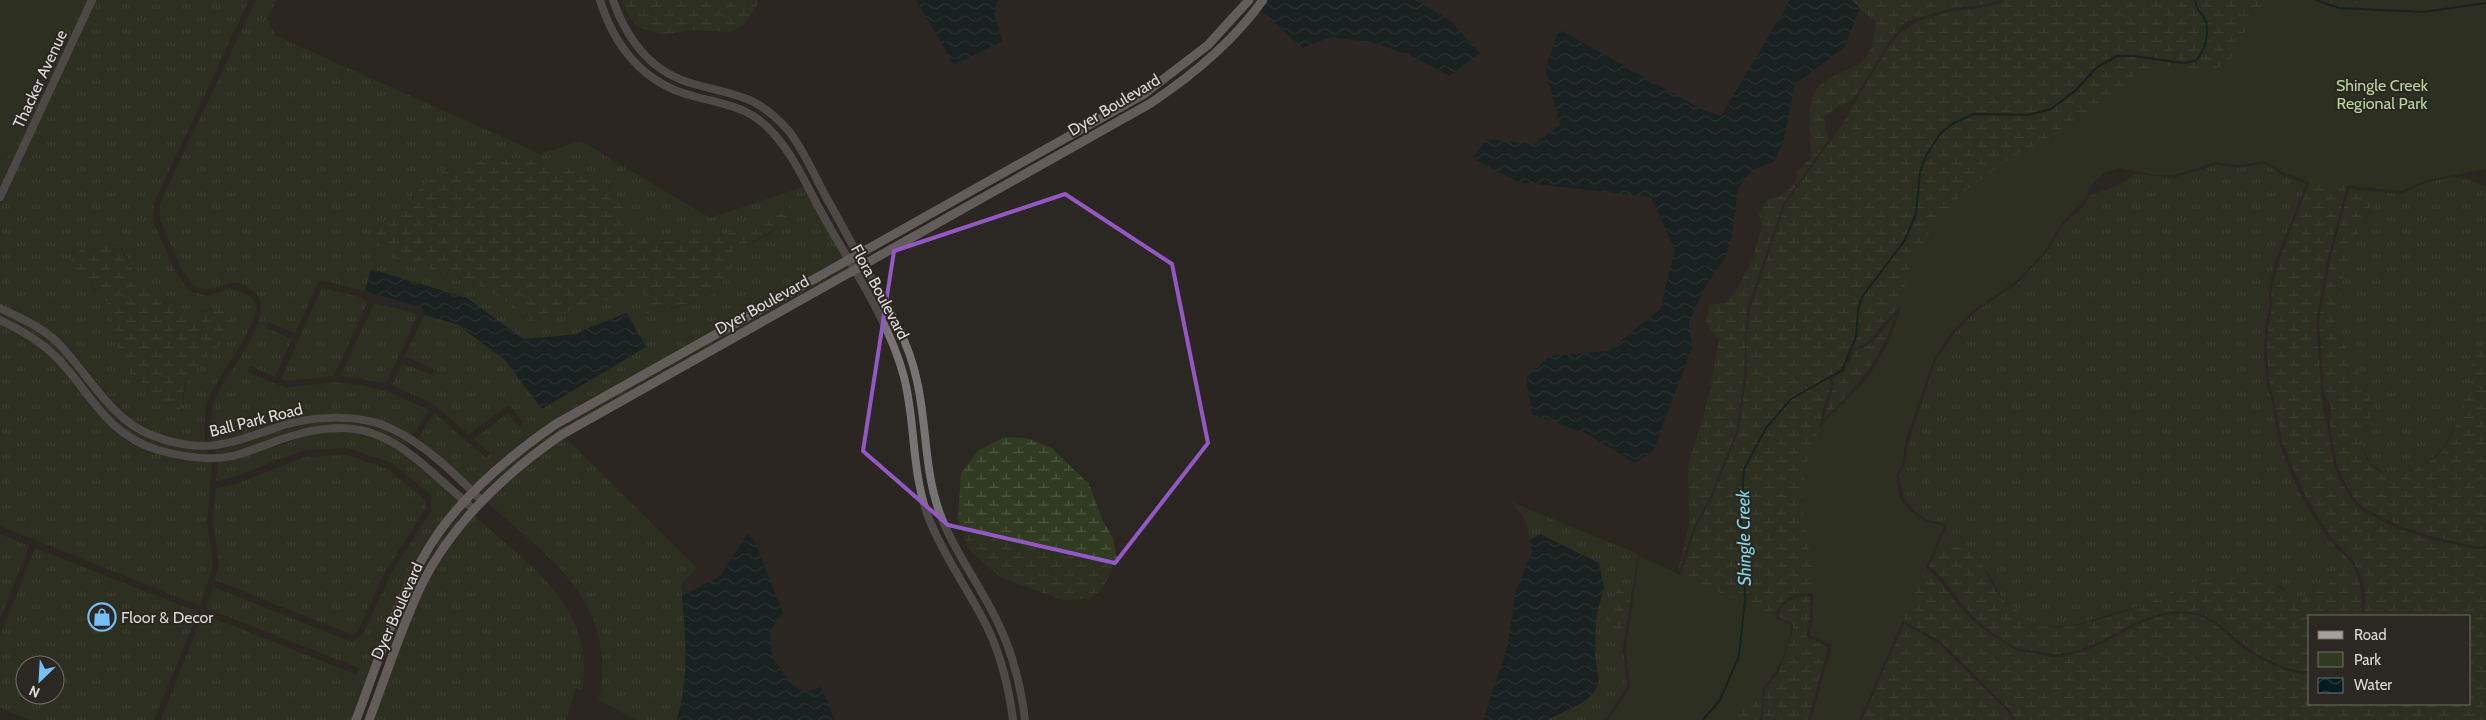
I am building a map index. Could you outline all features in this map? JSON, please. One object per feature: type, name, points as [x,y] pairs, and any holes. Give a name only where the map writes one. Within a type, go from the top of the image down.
[{"type":"main road","name":"Dyer Boulevard","points":[[356,720],[408,586],[424,557],[440,532],[473,492],[523,446],[556,424],[1164,80],[1208,45],[1248,0]]},
{"type":"main road","name":"Dyer Boulevard","points":[[369,720],[421,587],[454,533],[473,509],[513,471],[561,435],[1047,162],[1170,90],[1216,53],[1262,0]]},
{"type":"main road","points":[[1047,162],[1058,141]]},
{"type":"main road","points":[[361,720],[385,658],[386,640]]},
{"type":"street","name":"Thacker Avenue","points":[[0,197],[92,0]]},
{"type":"street","name":"Flora Boulevard","points":[[600,0],[615,38],[629,57],[648,74],[683,94],[722,102],[744,110],[773,132],[788,153],[887,330],[897,354],[907,393],[914,462],[923,501],[936,534],[983,620],[996,648],[1006,678],[1013,720]]},
{"type":"street","name":"Flora Boulevard","points":[[612,0],[630,38],[655,64],[683,80],[745,96],[768,111],[788,130],[888,305],[906,344],[920,396],[926,460],[934,493],[947,530],[1005,637],[1016,670],[1025,720]]},
{"type":"street","name":"Ball Park Road","points":[[0,308],[32,323],[56,341],[79,365],[104,398],[128,422],[149,435],[182,446],[217,447],[246,440],[277,427],[316,419],[346,418],[389,428],[422,447],[482,501]]},
{"type":"street","name":"Ball Park Road","points":[[0,320],[25,332],[59,359],[91,402],[126,436],[157,450],[209,458],[238,455],[320,429],[351,429],[376,433],[407,450],[473,509]]},
{"type":"highlighted area","points":[[1065,194],[1172,264],[1208,443],[1115,563],[948,525],[863,451],[894,251]]},
{"type":"green space","points":[[0,0],[75,0],[35,84],[0,173]]},
{"type":"green space","points":[[75,0],[88,0],[0,190],[0,173],[35,84]]},
{"type":"green space","points":[[95,0],[249,0],[154,203],[153,222],[175,271],[189,291],[208,296],[230,288],[248,296],[256,304],[256,312],[252,323],[207,402],[205,443],[176,440],[153,432],[135,422],[106,393],[77,357],[59,339],[23,315],[0,304],[0,204]],"holes":[[[123,248],[127,258],[148,288],[166,304],[187,313],[213,308],[214,351],[196,368],[188,382],[185,389],[184,405],[158,405],[146,384],[137,381],[107,302],[98,297],[72,255],[82,251]]]},
{"type":"green space","points":[[256,0],[276,0],[267,19],[276,36],[540,154],[581,141],[710,218],[803,187],[843,259],[555,421],[473,487],[417,440],[434,413],[486,458],[490,453],[474,439],[508,413],[518,427],[523,423],[511,406],[507,406],[469,434],[433,404],[392,385],[402,363],[432,375],[434,369],[405,356],[424,315],[457,324],[504,359],[542,409],[627,313],[571,335],[523,339],[467,298],[371,269],[365,291],[322,280],[318,282],[295,333],[268,322],[266,328],[292,339],[275,377],[250,366],[247,372],[286,388],[335,382],[386,391],[429,410],[411,437],[384,424],[359,417],[335,416],[288,423],[211,443],[211,417],[214,401],[256,328],[261,313],[260,300],[252,290],[240,284],[230,283],[207,289],[194,286],[181,268],[160,220],[160,203]],"holes":[[[524,158],[579,171],[614,187],[627,220],[652,240],[675,242],[708,234],[725,235],[750,227],[777,206],[777,229],[755,242],[733,248],[732,266],[700,301],[647,315],[645,296],[639,291],[550,317],[529,320],[519,308],[481,287],[387,253],[371,235],[422,187],[488,159]]]},
{"type":"green space","points":[[623,0],[757,0],[757,5],[744,25],[731,32],[694,30],[664,35],[637,27],[623,7]]},
{"type":"green space","points":[[1850,0],[1998,0],[1988,4],[1952,8],[1905,22],[1886,46],[1854,99],[1839,106],[1824,117],[1825,130],[1829,139],[1783,204],[1747,309],[1744,373],[1737,429],[1709,499],[1694,526],[1679,571],[1689,526],[1688,466],[1709,396],[1719,340],[1706,323],[1709,305],[1725,303],[1735,292],[1753,259],[1762,227],[1759,213],[1767,200],[1782,195],[1796,182],[1798,170],[1811,158],[1810,115],[1814,93],[1819,86],[1833,76],[1863,61],[1871,48],[1876,22]]},
{"type":"green space","points":[[2006,0],[2486,0],[2352,166],[2327,261],[2316,321],[2323,411],[2329,433],[2333,462],[2340,480],[2352,500],[2363,511],[2398,529],[2433,540],[2476,549],[2486,549],[2486,720],[2016,720],[2009,709],[1939,640],[1908,623],[1858,604],[1813,593],[1795,594],[1784,601],[1777,610],[1763,682],[1760,720],[1636,720],[1696,527],[1711,500],[1739,430],[1747,373],[1746,341],[1750,310],[1785,205],[1839,129],[1888,48],[1899,34],[1918,21],[1953,11],[1988,7]],"holes":[[[2197,124],[2318,161],[2279,260],[2271,293],[2272,304],[2268,329],[2267,356],[2270,389],[2273,395],[2282,443],[2305,495],[2333,540],[2352,559],[2362,578],[2365,591],[2364,615],[2471,615],[2471,705],[2308,705],[2308,674],[2285,670],[2269,663],[2247,651],[2206,619],[2190,614],[2172,614],[2155,618],[2075,654],[2053,657],[2016,650],[1993,636],[1974,621],[1935,576],[1814,460],[1823,408],[1832,384],[1829,378],[1842,370],[1854,347],[1864,344],[1872,337],[1886,320],[1978,232]]]},
{"type":"green space","name":"Shingle Creek Regional Park","points":[[2282,0],[2350,5],[2371,0],[2486,0],[2486,169],[2427,180],[2401,191],[2306,181],[2285,173],[2265,161],[2238,165],[2216,162],[2174,175],[2155,175],[2121,168],[2105,172],[2092,184],[2083,203],[2061,224],[2045,251],[2016,281],[1972,311],[1953,331],[1934,358],[1906,439],[1902,464],[1896,475],[1900,498],[1911,512],[1926,522],[1944,526],[1859,720],[1811,720],[1832,645],[1809,635],[1813,618],[1813,573],[1803,513],[1803,485],[1811,446],[1824,422],[1867,379],[1888,344],[1899,314],[1908,272],[1933,226],[1966,190],[2015,155],[2070,128],[2096,109],[2140,71],[2163,65],[2209,71],[2228,63],[2255,14]]},
{"type":"green space","points":[[524,158],[579,171],[614,187],[627,220],[652,240],[675,242],[708,234],[725,235],[750,227],[777,206],[789,204],[793,213],[766,235],[733,248],[732,266],[716,293],[699,301],[647,316],[645,296],[639,291],[550,317],[529,320],[519,308],[481,287],[387,253],[370,234],[420,188],[451,167],[478,160]]},
{"type":"green space","points":[[2265,164],[2284,176],[2306,184],[2276,259],[2268,292],[2270,304],[2265,329],[2264,356],[2268,390],[2271,396],[2280,445],[2291,473],[2314,518],[2333,544],[2343,554],[2337,573],[2327,586],[2313,594],[2293,598],[2281,586],[2149,603],[2074,625],[2043,627],[2026,621],[2019,610],[2004,601],[1987,571],[1951,545],[1940,542],[1947,527],[1946,524],[1927,520],[1913,510],[1903,496],[1899,475],[1905,464],[1909,440],[1936,359],[1955,333],[1974,313],[2018,283],[2046,253],[2063,225],[2085,205],[2089,196],[2121,184],[2135,174],[2174,178],[2216,165],[2238,168]]},
{"type":"green space","points":[[2454,177],[2470,180],[2486,187],[2486,343],[2475,353],[2464,407],[2444,448],[2425,464],[2407,472],[2388,475],[2370,463],[2360,441],[2373,415],[2367,392],[2360,384],[2360,376],[2335,325],[2345,266],[2377,192],[2401,194],[2427,182]]},
{"type":"green space","points":[[2349,189],[2377,192],[2345,266],[2335,325],[2360,376],[2361,384],[2370,396],[2373,404],[2373,413],[2360,441],[2365,455],[2369,463],[2377,470],[2397,474],[2418,468],[2437,456],[2444,449],[2464,407],[2463,400],[2475,353],[2486,343],[2486,546],[2476,546],[2434,537],[2400,526],[2364,508],[2354,498],[2343,479],[2336,461],[2330,426],[2331,407],[2324,393],[2319,321],[2330,261]]},
{"type":"green space","points":[[113,241],[121,249],[133,270],[146,286],[169,306],[186,313],[225,308],[233,317],[231,335],[205,359],[189,379],[180,410],[158,405],[146,384],[136,379],[129,371],[119,349],[107,302],[98,297],[94,288],[69,266],[72,255],[93,244]]},
{"type":"green space","points":[[847,265],[849,269],[559,432],[530,452],[482,496],[477,492],[500,470],[558,427]]},
{"type":"green space","points":[[322,288],[363,298],[363,300],[368,301],[334,376],[287,381],[281,379]]},
{"type":"green space","points":[[374,303],[418,314],[386,383],[341,376]]},
{"type":"green space","points":[[0,312],[29,326],[55,345],[119,416],[135,429],[154,439],[177,447],[206,450],[209,454],[157,446],[128,433],[100,406],[60,356],[32,334],[0,316]]},
{"type":"green space","points":[[1896,314],[1883,346],[1867,371],[1848,395],[1824,419],[1834,384],[1832,379],[1845,371],[1855,350],[1867,346],[1873,341]]},
{"type":"green space","points":[[0,324],[30,341],[51,356],[66,371],[96,412],[124,439],[134,445],[155,452],[212,462],[207,522],[213,565],[200,606],[0,526]]},
{"type":"green space","points":[[345,421],[388,431],[408,443],[406,445],[375,429],[351,425],[320,426],[238,452],[217,455],[214,450],[231,447],[286,428]]},
{"type":"green space","points":[[320,432],[361,433],[386,441],[409,455],[460,501],[437,530],[353,720],[161,720],[203,614],[357,675],[359,668],[206,608],[213,587],[352,642],[364,633],[390,575],[431,511],[431,495],[392,463],[348,448],[304,450],[234,477],[216,481],[218,461],[239,458]]},
{"type":"green space","points":[[565,437],[697,568],[681,585],[685,636],[685,670],[684,687],[677,720],[636,720],[599,700],[602,665],[598,635],[589,609],[574,586],[555,564],[486,501],[508,479]]},
{"type":"green space","points":[[1004,437],[1027,438],[1052,448],[1089,484],[1103,521],[1113,538],[1117,558],[1104,586],[1091,599],[1062,600],[1000,577],[968,549],[958,518],[961,473],[979,450]]},
{"type":"green space","points":[[347,455],[388,469],[425,500],[426,508],[385,572],[358,630],[353,635],[215,580],[219,564],[213,521],[216,488],[236,484],[305,457]]},
{"type":"green space","points":[[1511,502],[1638,554],[1633,585],[1618,588],[1609,608],[1614,630],[1625,635],[1623,649],[1627,687],[1607,717],[1602,720],[1547,720],[1599,683],[1596,636],[1598,612],[1604,588],[1541,534],[1530,540],[1525,519]]},
{"type":"green space","points":[[465,506],[469,510],[433,560],[365,720],[388,659],[389,641],[411,587],[442,534]]},
{"type":"green space","points":[[473,514],[535,570],[569,611],[579,635],[584,662],[582,691],[576,688],[566,720],[372,720],[403,638],[426,587],[439,562]]},
{"type":"green space","points":[[0,534],[29,546],[0,619]]},
{"type":"green space","points":[[1940,542],[1957,546],[1977,559],[1999,596],[2018,610],[2025,618],[2037,625],[2058,627],[2098,620],[2124,612],[2148,603],[2179,587],[2203,579],[2217,577],[2230,576],[2258,579],[2282,589],[2293,598],[2312,594],[2327,586],[2332,580],[2337,573],[2343,554],[2354,567],[2360,582],[2362,615],[2308,615],[2308,671],[2285,667],[2261,656],[2221,625],[2206,616],[2190,612],[2154,615],[2076,651],[2050,654],[2018,648],[1997,636],[1969,612],[1944,580],[1929,567]]},
{"type":"green space","points":[[35,548],[198,612],[154,720],[31,720],[0,708],[0,636]]},
{"type":"green space","points":[[1639,556],[1791,625],[1785,652],[1771,679],[1752,702],[1731,720],[1608,720],[1630,688],[1626,649]]},
{"type":"green space","points":[[1633,585],[1625,635],[1614,630],[1608,608],[1618,588]]},
{"type":"green space","points":[[1810,596],[1810,618],[1806,636],[1828,647],[1808,720],[1762,720],[1765,689],[1779,672],[1793,631],[1793,624],[1778,616],[1783,606],[1790,600]]},
{"type":"green space","points":[[1904,624],[1938,643],[2007,711],[2012,720],[1862,720]]},
{"type":"water","points":[[916,0],[998,0],[994,14],[1003,41],[954,65]]},
{"type":"water","points":[[1267,0],[1415,0],[1450,20],[1480,53],[1449,76],[1416,58],[1376,43],[1331,37],[1303,48],[1261,11]]},
{"type":"water","points":[[1790,0],[1850,0],[1860,7],[1845,47],[1795,84],[1783,143],[1774,162],[1752,170],[1738,188],[1732,235],[1726,257],[1707,284],[1689,321],[1692,348],[1653,451],[1635,463],[1587,434],[1532,414],[1526,378],[1550,356],[1608,351],[1660,309],[1675,250],[1651,197],[1518,182],[1472,158],[1487,139],[1534,144],[1560,125],[1545,69],[1559,29],[1701,109],[1721,116]]},
{"type":"water","points":[[371,269],[467,298],[523,339],[571,335],[627,313],[646,347],[542,409],[504,359],[457,324],[424,315],[423,308],[365,291]]},
{"type":"water","points":[[747,534],[755,541],[783,613],[770,630],[772,657],[798,689],[808,691],[821,687],[835,720],[677,720],[681,705],[686,658],[682,596],[720,576]]},
{"type":"water","points":[[1540,534],[1599,563],[1604,588],[1596,615],[1595,657],[1599,683],[1593,694],[1582,703],[1547,720],[1483,720],[1508,644],[1515,594],[1532,551],[1530,540]]},
{"type":"waterway","name":"Shingle Creek","points":[[1703,720],[1720,700],[1739,656],[1745,600],[1741,524],[1744,469],[1766,428],[1791,399],[1842,370],[1856,337],[1858,310],[1862,297],[1905,240],[1916,214],[1920,172],[1927,154],[1940,134],[1952,124],[1974,114],[2028,115],[2051,109],[2076,90],[2097,67],[2117,56],[2134,56],[2183,63],[2195,61],[2202,52],[2207,34],[2206,22],[2195,0]]},
{"type":"waterway","name":"Shingle Creek","points":[[2316,0],[2339,8],[2423,12],[2486,3]]},
{"type":"place","name":"Floor & Decor","points":[[102,617]]}]
